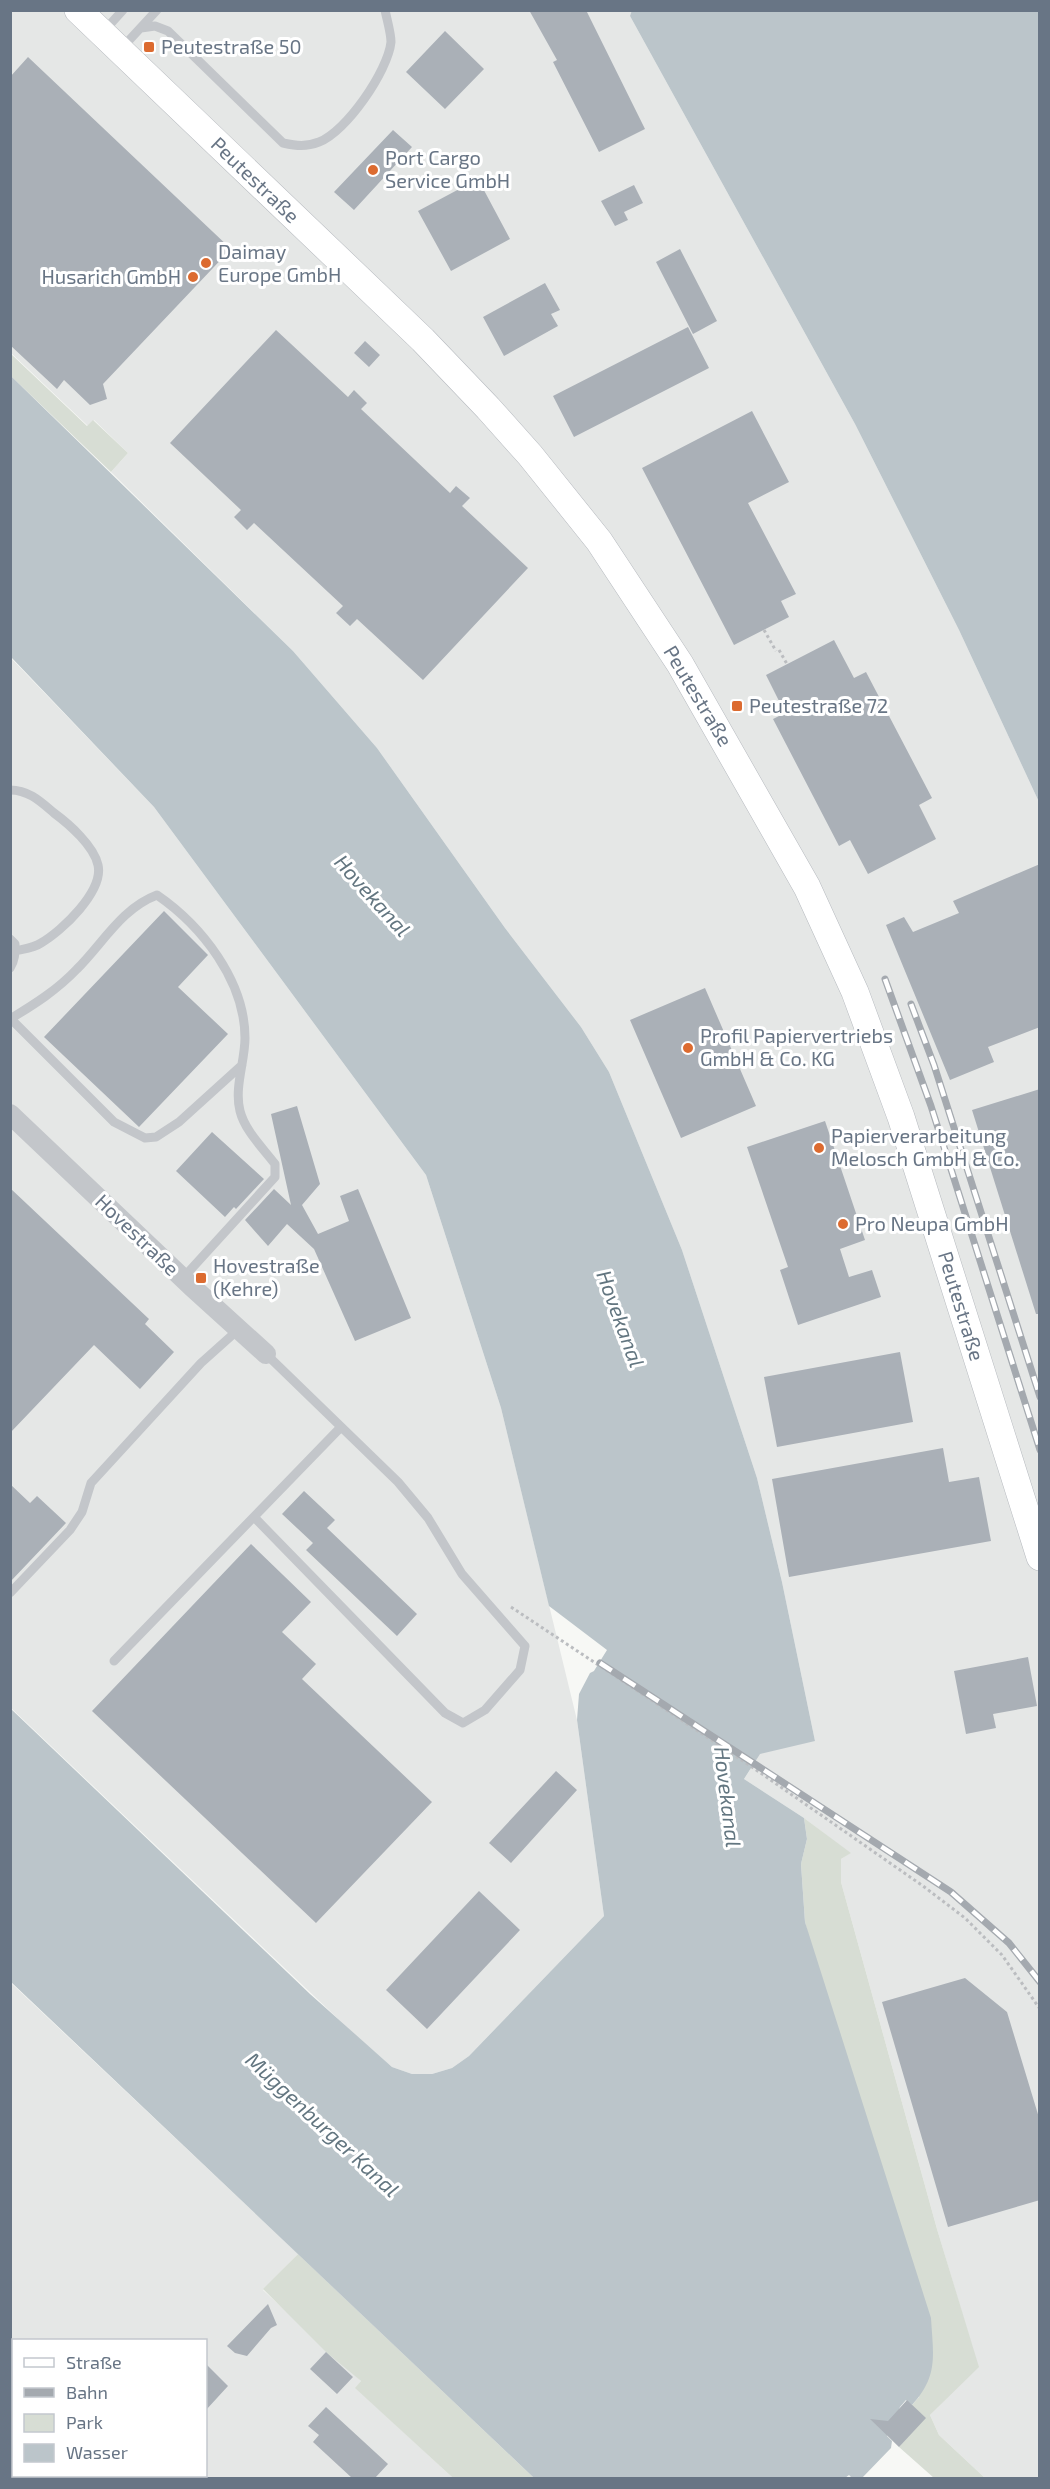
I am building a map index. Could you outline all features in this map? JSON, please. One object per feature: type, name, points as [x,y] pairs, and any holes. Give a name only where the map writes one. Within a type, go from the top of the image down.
[{"type":"street","name":"Peutestraße","points":[[78,10],[423,340],[488,408],[530,455],[599,541],[680,664],[807,887],[855,992],[919,1172],[1040,1557]]},
{"type":"street","name":"Hovestraße","points":[[10,1114],[266,1354]]},
{"type":"lane","points":[[111,42],[123,10]]},
{"type":"lane","points":[[141,28],[158,10]]},
{"type":"lane","points":[[111,42],[141,28],[155,26],[168,31],[283,143],[302,147],[322,141],[347,121],[384,67],[391,41],[385,10]]},
{"type":"lane","points":[[10,790],[34,796],[62,819],[92,852],[98,865],[98,879],[89,897],[64,926],[40,944],[15,951]]},
{"type":"lane","points":[[183,1278],[275,1177],[275,1164],[252,1135],[240,1110],[245,1037],[240,1003],[227,969],[175,907],[157,895],[141,901],[123,917],[52,993],[11,1019],[114,1122],[145,1138],[156,1137],[178,1122],[242,1065]]},
{"type":"lane","points":[[10,939],[15,944],[15,960],[10,968]]},
{"type":"lane","points":[[10,1593],[70,1530],[82,1512],[91,1483],[208,1356],[239,1329]]},
{"type":"lane","points":[[254,1517],[445,1713],[463,1723],[485,1710],[520,1670],[525,1646],[462,1574],[428,1518],[398,1482],[266,1354]]},
{"type":"lane","points":[[114,1661],[341,1427]]},
{"type":"path","points":[[764,630],[787,664]]},
{"type":"path","points":[[510,1607],[752,1767],[923,1886],[965,1918],[1002,1955],[1040,2009]]},
{"type":"shaded area","points":[[10,11],[632,11],[630,16],[855,424],[959,630],[1039,802],[1039,2478],[985,2478],[939,2435],[930,2415],[978,2366],[937,2229],[841,1882],[841,1859],[850,1853],[804,1818],[744,1779],[750,1770],[594,1671],[605,1654],[815,1741],[782,1582],[757,1478],[682,1250],[609,1072],[581,1027],[505,928],[377,748],[293,651],[111,472],[128,453],[94,420],[88,426],[11,353]]},
{"type":"shaded area","points":[[10,657],[154,807],[426,1175],[501,1408],[577,1720],[604,1916],[469,2056],[452,2068],[432,2074],[412,2074],[392,2067],[354,2034],[11,1708]]},
{"type":"shaded area","points":[[10,1982],[298,2254],[263,2290],[361,2381],[356,2388],[453,2478],[11,2478]]},
{"type":"green space","points":[[10,353],[87,426],[93,420],[128,453],[111,472],[11,376]]},
{"type":"green space","points":[[804,1818],[851,1853],[841,1859],[841,1882],[937,2229],[979,2367],[930,2415],[939,2435],[985,2478],[934,2478],[899,2447],[912,2405],[919,2397],[805,1922],[801,1864],[807,1839]]},
{"type":"green space","points":[[298,2254],[534,2478],[453,2478],[355,2388],[361,2381],[326,2352],[263,2289]]},
{"type":"water","points":[[632,10],[1039,11],[1039,802],[959,630],[855,424],[630,16]]},
{"type":"water","points":[[11,376],[293,651],[377,748],[505,928],[581,1027],[609,1072],[682,1250],[757,1478],[782,1582],[815,1741],[760,1754],[744,1779],[804,1818],[807,1839],[801,1864],[805,1922],[931,2318],[933,2354],[927,2384],[912,2405],[906,2400],[900,2407],[887,2436],[892,2441],[891,2448],[862,2478],[852,2478],[849,2475],[845,2478],[534,2478],[11,1982],[10,1708],[310,1994],[392,2067],[412,2074],[432,2074],[452,2068],[469,2056],[604,1916],[577,1720],[579,1694],[590,1673],[594,1671],[607,1650],[549,1606],[501,1408],[426,1175],[154,807],[11,657]]},
{"type":"building","points":[[529,10],[586,10],[645,129],[599,152],[553,62],[557,60]]},
{"type":"building","points":[[445,31],[484,69],[445,109],[406,72]]},
{"type":"building","points":[[28,57],[231,249],[103,384],[107,399],[90,405],[64,380],[57,389],[10,345],[10,77]]},
{"type":"building","name":"Port Cargo Service GmbH","points":[[393,130],[412,147],[354,210],[334,192]]},
{"type":"building","points":[[478,179],[510,239],[451,271],[418,211]]},
{"type":"building","points":[[634,185],[643,203],[624,212],[628,220],[615,226],[601,201]]},
{"type":"building","points":[[680,249],[717,321],[693,334],[656,262]]},
{"type":"building","points":[[545,283],[560,310],[551,314],[558,326],[504,356],[483,317]]},
{"type":"building","points":[[688,327],[709,368],[574,437],[553,396]]},
{"type":"building","points":[[276,330],[348,397],[354,390],[367,403],[361,409],[450,493],[456,486],[470,498],[462,506],[528,568],[423,680],[357,619],[350,626],[336,613],[343,606],[254,523],[247,530],[234,517],[241,510],[170,443]]},
{"type":"building","points":[[365,341],[380,355],[369,367],[354,353]]},
{"type":"building","points":[[752,411],[789,482],[748,503],[796,594],[781,601],[789,617],[734,645],[642,468]]},
{"type":"building","points":[[834,640],[854,678],[866,672],[932,798],[919,805],[936,839],[868,874],[850,840],[839,846],[773,719],[785,713],[766,675]]},
{"type":"building","points":[[1040,864],[1040,1027],[988,1047],[994,1062],[950,1080],[886,925],[904,917],[913,932],[959,913],[953,901]]},
{"type":"building","points":[[164,911],[208,955],[178,987],[228,1034],[139,1127],[44,1037]]},
{"type":"building","points":[[705,988],[756,1106],[681,1138],[630,1020]]},
{"type":"building","points":[[1040,1089],[1040,1314],[1036,1314],[972,1110]]},
{"type":"building","points":[[297,1106],[320,1184],[302,1205],[318,1234],[349,1221],[340,1196],[358,1189],[411,1318],[355,1341],[314,1249],[287,1224],[268,1246],[245,1220],[274,1189],[291,1205],[271,1114]]},
{"type":"building","points":[[825,1121],[865,1240],[840,1249],[849,1277],[872,1270],[881,1297],[798,1325],[780,1270],[788,1267],[747,1147]]},
{"type":"building","points":[[212,1132],[264,1179],[236,1209],[234,1207],[225,1217],[176,1171]]},
{"type":"building","points":[[10,1188],[149,1319],[145,1324],[174,1352],[140,1389],[94,1345],[10,1433]]},
{"type":"building","points":[[900,1352],[913,1422],[777,1447],[764,1377]]},
{"type":"building","points":[[943,1448],[949,1482],[979,1477],[991,1541],[789,1577],[772,1479]]},
{"type":"building","points":[[10,1484],[30,1503],[37,1496],[66,1523],[10,1582]]},
{"type":"building","points":[[304,1491],[335,1520],[327,1528],[417,1614],[397,1636],[306,1550],[313,1543],[282,1514]]},
{"type":"building","points":[[251,1544],[311,1602],[282,1632],[316,1664],[302,1679],[432,1802],[316,1923],[92,1711]]},
{"type":"building","points":[[1028,1657],[1037,1706],[993,1714],[996,1728],[966,1734],[954,1671]]},
{"type":"building","points":[[556,1771],[577,1790],[511,1863],[489,1843]]},
{"type":"building","points":[[479,1891],[520,1930],[427,2029],[386,1990]]},
{"type":"building","points":[[965,1978],[1007,2012],[1040,2121],[1040,2200],[948,2227],[882,2002]]},
{"type":"building","points":[[268,2304],[277,2325],[271,2328],[247,2356],[235,2353],[227,2346]]},
{"type":"building","points":[[326,2352],[353,2377],[337,2394],[310,2369]]},
{"type":"building","points":[[207,2365],[228,2386],[207,2409]]},
{"type":"building","points":[[907,2400],[926,2418],[899,2447],[870,2419],[888,2421]]},
{"type":"building","points":[[326,2407],[388,2464],[375,2478],[352,2478],[313,2442],[319,2435],[308,2426]]},
{"type":"railway","points":[[885,979],[931,1106],[1040,1450]]},
{"type":"railway","points":[[911,1004],[934,1065],[1040,1397]]},
{"type":"railway","points":[[600,1663],[951,1892],[1009,1943],[1040,1982]]},
{"type":"place","name":"Peutestraße 50","points":[[149,47]]},
{"type":"place","name":"Port Cargo Service GmbH","points":[[373,170]]},
{"type":"place","name":"Daimay Europe GmbH","points":[[206,263]]},
{"type":"place","name":"Husarich GmbH","points":[[193,277]]},
{"type":"place","name":"Peutestraße 72","points":[[737,706]]},
{"type":"place","name":"Profil Papiervertriebs GmbH & Co. KG","points":[[688,1048]]},
{"type":"place","name":"Papierverarbeitung Melosch GmbH & Co.","points":[[819,1148]]},
{"type":"place","name":"Pro Neupa GmbH","points":[[843,1224]]},
{"type":"place","name":"Hovestraße (Kehre)","points":[[201,1278]]},
{"type":"water label","name":"Hovekanal","points":[[372,896]]},
{"type":"water label","name":"Hovekanal","points":[[620,1319]]},
{"type":"water label","name":"Hovekanal","points":[[727,1797]]},
{"type":"water label","name":"Müggenburger Kanal","points":[[322,2125]]}]
